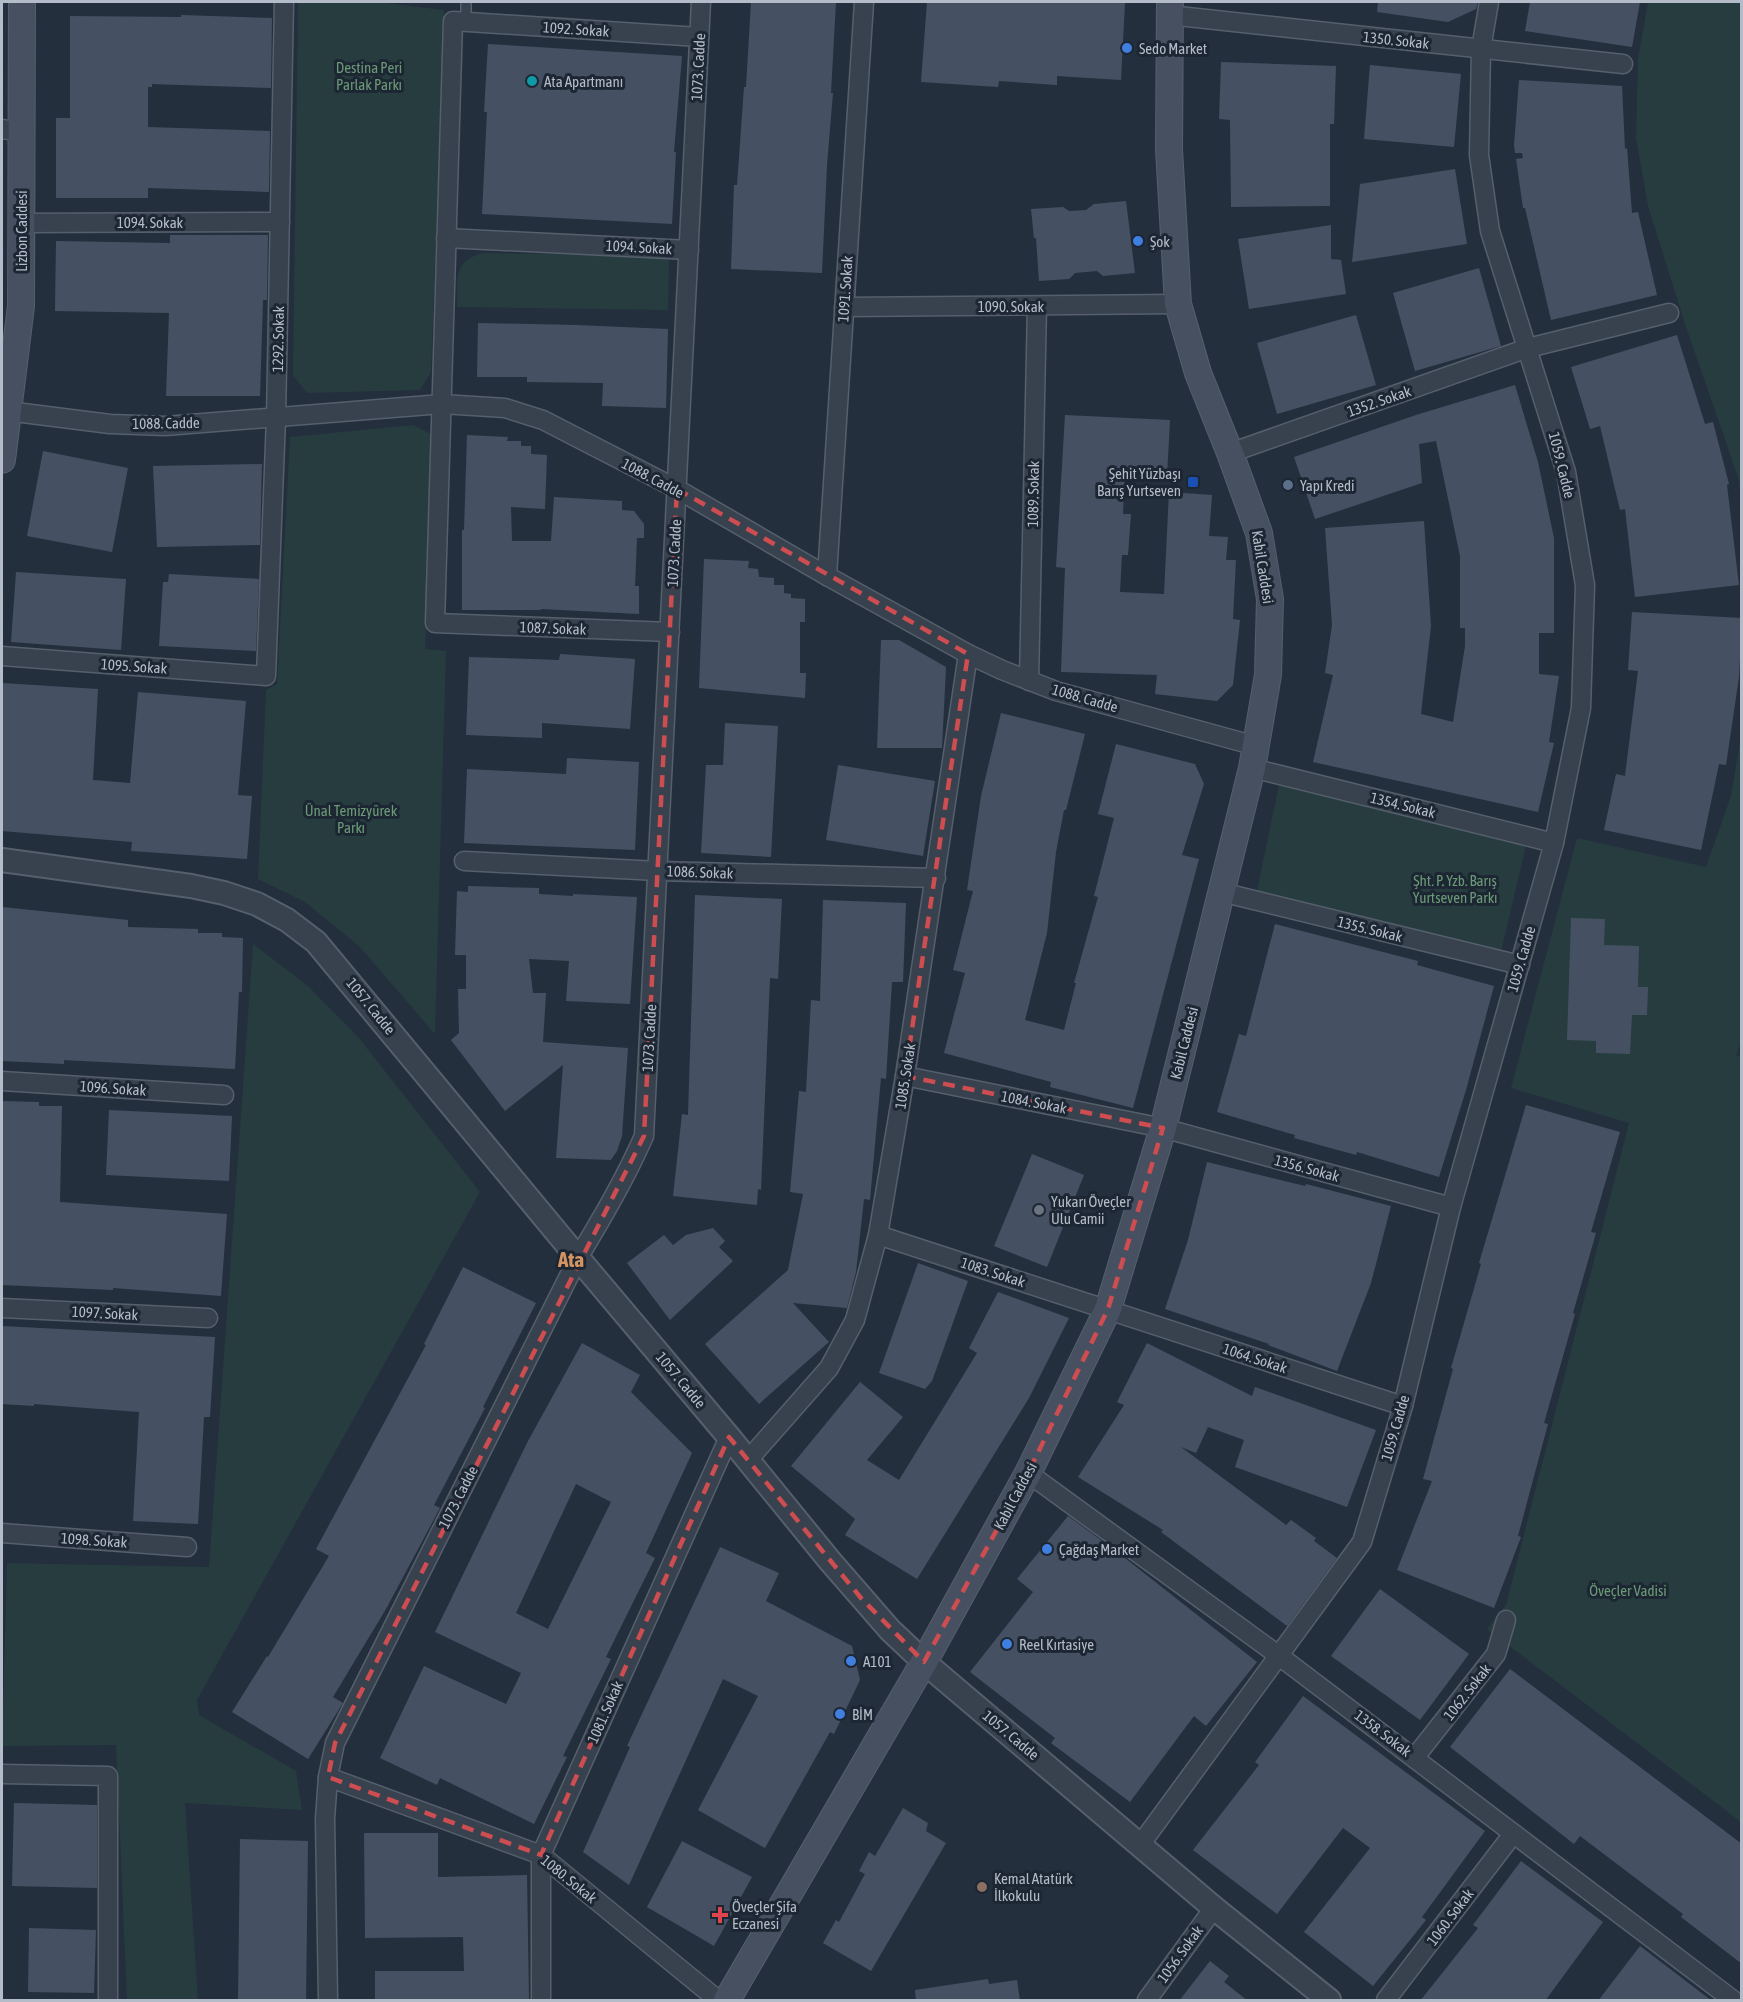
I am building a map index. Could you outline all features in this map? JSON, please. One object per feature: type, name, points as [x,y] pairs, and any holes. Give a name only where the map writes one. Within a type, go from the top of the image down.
[{"type":"main road","name":"Lizbon Caddesi","points":[[2,460],[7,395],[21,306],[21,223],[11,131],[22,2]]},
{"type":"main road","name":"Kabil Caddesi","points":[[727,2001],[924,1662],[1028,1473],[1108,1309],[1163,1128],[1254,757],[1268,675],[1270,599],[1259,533],[1198,373],[1178,304],[1169,149],[1169,8]]},
{"type":"street","name":"1292. Sokak","points":[[266,676],[276,418],[284,2]]},
{"type":"street","name":"1073. Cadde","points":[[328,2001],[325,1819],[328,1777],[335,1743],[578,1258],[612,1203],[644,1136],[701,2]]},
{"type":"street","name":"1091. Sokak","points":[[827,576],[864,2]]},
{"type":"street","name":"1059. Cadde","points":[[1140,1845],[1362,1542],[1402,1406],[1451,1207],[1554,843],[1581,708],[1585,585],[1566,472],[1490,231],[1479,155],[1481,50],[1489,2]]},
{"type":"street","name":"1350. Sokak","points":[[1169,8],[1481,50],[1623,64]]},
{"type":"street","name":"1092. Sokak","points":[[459,22],[699,37]]},
{"type":"street","points":[[442,404],[446,238],[459,22]]},
{"type":"street","name":"1094. Sokak","points":[[21,223],[280,222]]},
{"type":"street","name":"1094. Sokak","points":[[446,238],[689,250]]},
{"type":"street","name":"1090. Sokak","points":[[844,307],[1178,304]]},
{"type":"street","name":"1089. Sokak","points":[[1029,681],[1037,306]]},
{"type":"street","name":"1352. Sokak","points":[[1230,453],[1528,348],[1669,313]]},
{"type":"street","name":"1088. Cadde","points":[[7,395],[110,424],[165,426],[442,404],[505,408],[543,420],[677,489],[968,654],[1056,691],[1254,757]]},
{"type":"street","name":"1087. Sokak","points":[[442,404],[435,623],[670,632]]},
{"type":"street","name":"1085. Sokak","points":[[748,1460],[829,1368],[855,1320],[878,1235],[905,1076],[968,654]]},
{"type":"street","name":"1095. Sokak","points":[[2,656],[266,676]]},
{"type":"street","name":"1354. Sokak","points":[[1254,757],[1554,843]]},
{"type":"street","name":"1057. Cadde","points":[[2,860],[191,886],[224,893],[257,904],[287,920],[316,942],[890,1630],[924,1662],[1214,1908],[1329,2001]]},
{"type":"street","name":"1086. Sokak","points":[[464,861],[658,870],[936,878]]},
{"type":"street","name":"1355. Sokak","points":[[1221,892],[1520,965]]},
{"type":"street","name":"1084. Sokak","points":[[905,1076],[1163,1128]]},
{"type":"street","name":"1096. Sokak","points":[[2,1081],[224,1095]]},
{"type":"street","name":"1356. Sokak","points":[[1163,1128],[1451,1207]]},
{"type":"street","name":"1083. Sokak","points":[[878,1235],[1108,1309]]},
{"type":"street","name":"1097. Sokak","points":[[2,1308],[208,1318]]},
{"type":"street","name":"1064. Sokak","points":[[1108,1309],[1402,1406]]},
{"type":"street","name":"1081. Sokak","points":[[541,2001],[541,1855],[729,1437]]},
{"type":"street","name":"1358. Sokak","points":[[1028,1473],[1415,1757],[1733,2001]]},
{"type":"street","name":"1098. Sokak","points":[[2,1533],[188,1547]]},
{"type":"street","name":"1062. Sokak","points":[[1415,1757],[1496,1654],[1506,1620]]},
{"type":"street","points":[[2,1774],[108,1776],[108,2001]]},
{"type":"street","name":"1080. Sokak","points":[[328,1777],[541,1855],[718,2001]]},
{"type":"street","name":"1060. Sokak","points":[[1386,2001],[1513,1834]]},
{"type":"street","name":"1056. Sokak","points":[[1147,2001],[1214,1908]]},
{"type":"lane","points":[[459,22],[466,2]]},
{"type":"highlighted area","points":[[677,489],[968,654],[905,1076],[1163,1128],[1108,1309],[1028,1473],[924,1662],[861,1598],[729,1437],[541,1855],[328,1777],[335,1743],[644,1136]]},
{"type":"green space","name":"Destina Peri Parlak Parkı","points":[[298,2],[377,2],[444,10],[431,372],[420,390],[307,393],[293,375]]},
{"type":"green space","points":[[1648,2],[1741,2],[1741,505],[1739,480],[1685,324],[1648,206],[1636,138],[1638,59]]},
{"type":"green space","points":[[482,253],[669,256],[668,310],[457,307],[457,280],[461,267],[472,257]]},
{"type":"green space","name":"Ünal Temizyürek Parkı","points":[[413,425],[435,436],[425,649],[446,651],[435,1034],[359,946],[305,902],[258,879],[266,690],[277,684],[290,437]]},
{"type":"green space","name":"Öveçler Vadisi","points":[[1741,735],[1742,1039],[1736,1055],[1742,1058],[1741,1822],[1487,1629],[1506,1605],[1629,1123],[1511,1088],[1577,838],[1706,867],[1731,796]]},
{"type":"green space","name":"Şht. P. Yzb. Barış Yurtseven Parkı","points":[[1279,785],[1526,846],[1499,960],[1256,895]]},
{"type":"green space","points":[[253,944],[308,986],[359,1038],[480,1192],[197,1700],[199,1715],[296,1771],[302,1810],[185,1803],[198,2000],[127,2000],[116,1745],[2,1746],[7,1563],[209,1567]]},
{"type":"building","points":[[751,2],[836,2],[822,273],[731,269],[734,185],[737,185]]},
{"type":"building","points":[[927,2],[1125,3],[1121,80],[1057,76],[1057,85],[999,81],[998,87],[921,82]]},
{"type":"building","points":[[1378,2],[1478,2],[1476,9],[1448,22],[1377,12]]},
{"type":"building","points":[[1530,2],[1640,2],[1632,47],[1525,31]]},
{"type":"building","points":[[181,15],[272,18],[271,88],[152,84],[152,87],[148,87],[148,127],[270,131],[269,192],[148,188],[148,198],[56,198],[56,118],[70,118],[70,16],[181,17]]},
{"type":"building","points":[[488,44],[682,56],[674,152],[676,152],[672,224],[482,214]]},
{"type":"building","points":[[1221,62],[1336,66],[1334,124],[1330,124],[1330,206],[1231,207],[1230,120],[1219,119]]},
{"type":"building","points":[[1370,65],[1461,74],[1454,147],[1364,139]]},
{"type":"building","points":[[1519,80],[1622,86],[1625,149],[1627,148],[1632,213],[1638,212],[1657,295],[1551,320],[1525,208],[1523,208],[1516,159],[1523,158],[1522,153],[1515,153]]},
{"type":"building","points":[[1455,169],[1467,244],[1352,262],[1360,184]]},
{"type":"building","points":[[1126,201],[1135,273],[1103,276],[1097,271],[1075,273],[1069,279],[1039,281],[1031,209],[1063,207],[1069,211],[1086,210],[1094,204]]},
{"type":"building","points":[[1331,225],[1331,259],[1341,260],[1346,294],[1249,309],[1238,239]]},
{"type":"building","points":[[170,235],[268,235],[267,300],[263,300],[260,396],[166,396],[169,313],[55,311],[56,241],[170,243]]},
{"type":"building","points":[[1479,268],[1501,346],[1415,371],[1393,293]]},
{"type":"building","points":[[1356,315],[1376,385],[1277,414],[1257,343]]},
{"type":"building","points":[[478,323],[668,329],[666,408],[602,406],[603,383],[527,382],[527,377],[477,377]]},
{"type":"building","points":[[1677,335],[1705,424],[1713,422],[1729,484],[1727,485],[1739,585],[1635,597],[1625,509],[1620,510],[1600,426],[1590,429],[1571,367]]},
{"type":"building","points":[[1515,385],[1538,462],[1554,538],[1554,633],[1539,633],[1539,674],[1559,676],[1549,742],[1554,743],[1538,812],[1313,762],[1333,675],[1325,673],[1332,625],[1325,528],[1424,521],[1431,626],[1421,714],[1453,722],[1465,646],[1465,628],[1460,628],[1460,556],[1436,441],[1419,444],[1422,483],[1315,519],[1294,457],[1416,415]]},
{"type":"building","points":[[1065,415],[1170,420],[1167,476],[1125,474],[1123,514],[1131,514],[1128,555],[1122,555],[1120,592],[1164,594],[1169,492],[1212,495],[1209,536],[1228,537],[1226,560],[1236,560],[1233,619],[1240,620],[1233,685],[1217,701],[1155,694],[1157,675],[1061,672],[1065,568],[1056,567]]},
{"type":"building","points":[[467,435],[508,437],[507,441],[521,441],[521,446],[531,446],[531,454],[547,455],[545,509],[511,507],[512,541],[551,541],[554,497],[622,501],[622,510],[634,511],[644,524],[644,538],[637,538],[635,586],[639,586],[639,614],[541,609],[462,610],[462,530],[464,530]]},
{"type":"building","points":[[43,451],[128,468],[112,552],[27,536]]},
{"type":"building","points":[[262,464],[260,545],[157,547],[153,466]]},
{"type":"building","points":[[704,559],[749,561],[748,568],[758,569],[759,577],[774,578],[774,585],[784,585],[784,593],[791,594],[791,598],[805,599],[805,622],[800,622],[800,673],[806,673],[805,698],[699,688]]},
{"type":"building","points":[[16,572],[126,579],[121,650],[11,642]]},
{"type":"building","points":[[169,574],[259,579],[256,651],[159,646],[163,582],[168,582]]},
{"type":"building","points":[[1632,612],[1742,618],[1739,677],[1726,765],[1719,764],[1701,850],[1604,830],[1616,774],[1625,776],[1638,671],[1628,670]]},
{"type":"building","points":[[881,640],[899,640],[946,667],[942,748],[877,748]]},
{"type":"building","points":[[560,654],[635,659],[630,729],[542,723],[542,738],[466,735],[469,657],[559,660]]},
{"type":"building","points":[[2,683],[98,689],[93,780],[130,783],[138,692],[246,701],[238,795],[252,796],[247,859],[131,851],[132,842],[2,831]]},
{"type":"building","points":[[1001,713],[1085,734],[1066,810],[1064,810],[1056,852],[1047,933],[1025,1020],[1064,1030],[1076,983],[1074,983],[1098,897],[1094,896],[1114,818],[1098,814],[1116,744],[1195,764],[1204,784],[1182,855],[1199,859],[1133,1108],[1050,1087],[1051,1082],[944,1053],[965,973],[953,970],[973,891],[967,890],[981,796]]},
{"type":"building","points":[[725,723],[778,726],[771,857],[701,853],[706,765],[723,765]]},
{"type":"building","points":[[567,758],[639,762],[635,850],[464,843],[467,769],[566,774]]},
{"type":"building","points":[[838,765],[935,781],[923,856],[826,840]]},
{"type":"building","points":[[468,886],[539,888],[539,894],[637,897],[630,1004],[566,1001],[569,961],[529,959],[533,993],[546,993],[543,1042],[628,1048],[622,1136],[611,1160],[556,1158],[563,1065],[505,1111],[451,1040],[459,1033],[458,989],[466,989],[466,955],[455,955],[457,891],[468,892]]},
{"type":"building","points":[[695,895],[782,899],[778,979],[770,978],[761,1190],[758,1189],[757,1205],[673,1196],[682,1114],[688,1115]]},
{"type":"building","points":[[823,900],[906,903],[903,982],[892,982],[886,1079],[881,1078],[870,1200],[864,1199],[856,1272],[847,1308],[793,1303],[829,1342],[759,1404],[705,1344],[788,1270],[803,1194],[790,1192],[799,1091],[806,1092],[811,1000],[820,1001]]},
{"type":"building","points":[[2,907],[128,920],[128,927],[198,929],[198,933],[222,933],[222,937],[243,938],[242,992],[239,992],[235,1069],[64,1060],[64,1064],[2,1061]]},
{"type":"building","points":[[1571,918],[1605,919],[1604,945],[1639,946],[1638,987],[1648,987],[1647,1015],[1632,1015],[1630,1054],[1596,1053],[1596,1041],[1567,1040]]},
{"type":"building","points":[[1275,924],[1418,961],[1417,965],[1494,986],[1466,1090],[1439,1177],[1357,1152],[1356,1155],[1294,1138],[1295,1135],[1217,1112],[1239,1034],[1246,1036]]},
{"type":"building","points":[[2,1101],[39,1102],[39,1106],[62,1106],[60,1202],[227,1214],[221,1296],[113,1288],[113,1290],[2,1285]]},
{"type":"building","points":[[1526,1105],[1620,1132],[1591,1232],[1596,1233],[1544,1423],[1548,1424],[1518,1536],[1521,1537],[1494,1608],[1397,1570],[1432,1481],[1423,1479],[1453,1369],[1451,1368],[1481,1264],[1479,1263]]},
{"type":"building","points":[[109,1110],[232,1116],[229,1181],[106,1175]]},
{"type":"building","name":"Yukarı Öveçler Ulu Camii","points":[[1032,1154],[1084,1175],[1047,1267],[994,1246]]},
{"type":"building","points":[[1207,1162],[1391,1206],[1371,1283],[1337,1371],[1269,1344],[1165,1309],[1188,1240]]},
{"type":"building","points":[[713,1228],[725,1241],[719,1247],[733,1261],[670,1320],[627,1263],[664,1235],[673,1245],[686,1235]]},
{"type":"building","points":[[918,1263],[968,1281],[932,1381],[925,1389],[879,1373]]},
{"type":"building","points":[[463,1267],[536,1303],[483,1407],[485,1408],[434,1505],[440,1508],[386,1609],[333,1697],[343,1703],[308,1759],[232,1712],[329,1556],[316,1549],[426,1345],[424,1344]]},
{"type":"building","points":[[998,1292],[1069,1318],[1029,1398],[917,1579],[845,1535],[855,1519],[791,1466],[860,1382],[903,1417],[867,1460],[899,1480],[977,1353],[969,1348]]},
{"type":"building","points":[[2,1326],[215,1337],[210,1417],[204,1417],[198,1524],[133,1521],[139,1412],[34,1404],[34,1406],[2,1404]]},
{"type":"building","points":[[582,1343],[640,1375],[631,1392],[692,1453],[646,1553],[655,1558],[606,1657],[611,1659],[563,1756],[567,1757],[534,1824],[440,1778],[437,1785],[380,1758],[424,1666],[506,1704],[521,1673],[435,1632],[528,1441]],"holes":[[[576,1484],[611,1502],[548,1629],[516,1613]]]},
{"type":"building","points":[[1147,1343],[1252,1396],[1255,1387],[1376,1430],[1347,1507],[1235,1467],[1244,1440],[1208,1427],[1196,1453],[1181,1447],[1286,1525],[1291,1520],[1316,1538],[1314,1541],[1337,1558],[1287,1626],[1161,1532],[1163,1530],[1078,1477],[1124,1405],[1117,1402]]},
{"type":"building","points":[[1068,1516],[1257,1662],[1206,1726],[1194,1716],[1130,1802],[1051,1743],[1055,1738],[970,1672],[1033,1592],[1017,1579]]},
{"type":"building","points":[[720,1547],[779,1573],[766,1601],[852,1646],[860,1680],[834,1734],[830,1732],[765,1848],[698,1810],[758,1696],[723,1679],[629,1885],[583,1852],[630,1747],[627,1746]]},
{"type":"building","points":[[1380,1589],[1469,1654],[1420,1720],[1331,1656]]},
{"type":"building","points":[[1510,1669],[1742,1844],[1742,1964],[1681,1917],[1683,1914],[1580,1836],[1574,1844],[1450,1747]]},
{"type":"building","points":[[1303,1696],[1485,1831],[1422,1917],[1426,1920],[1373,1986],[1304,1932],[1370,1848],[1343,1828],[1277,1914],[1193,1850],[1259,1765],[1255,1762]]},
{"type":"building","points":[[14,1803],[97,1805],[97,1888],[12,1886]]},
{"type":"building","points":[[903,1808],[928,1823],[926,1831],[946,1843],[871,1971],[823,1943],[836,1920],[839,1922],[865,1874],[859,1871],[869,1852],[875,1856]]},
{"type":"building","points":[[364,1833],[438,1833],[438,1877],[527,1875],[529,2001],[375,2001],[375,1971],[464,1971],[463,1937],[365,1938]]},
{"type":"building","points":[[240,1839],[308,1841],[306,2001],[238,2001]]},
{"type":"building","points":[[682,1841],[752,1877],[714,1946],[647,1907]]},
{"type":"building","points":[[1521,1861],[1603,1922],[1545,2001],[1420,2001],[1478,1928],[1473,1925]]},
{"type":"building","points":[[29,1928],[96,1930],[94,1993],[28,1992]]},
{"type":"building","points":[[1640,1946],[1712,2001],[1598,2001]]},
{"type":"building","points":[[1210,1961],[1229,1976],[1224,1982],[1248,2001],[1179,2001]]},
{"type":"building","points":[[988,1979],[989,1984],[1017,1980],[1020,2001],[916,2001],[915,1990]]},
{"type":"place","name":"Sedo Market","points":[[1127,48]]},
{"type":"place","name":"Ata Apartmanı","points":[[532,81]]},
{"type":"place","name":"Şok","points":[[1138,241]]},
{"type":"place","name":"Şehit Yüzbaşı Barış Yurtseven","points":[[1193,482]]},
{"type":"place","name":"Yapı Kredi","points":[[1288,485]]},
{"type":"place","name":"Yukarı Öveçler Ulu Camii","points":[[1039,1210]]},
{"type":"place","name":"Çağdaş Market","points":[[1047,1549]]},
{"type":"place","name":"Reel Kırtasiye","points":[[1007,1644]]},
{"type":"place","name":"A101","points":[[851,1661]]},
{"type":"place","name":"BİM","points":[[840,1714]]},
{"type":"place","name":"Kemal Atatürk İlkokulu","points":[[982,1887]]},
{"type":"place","name":"Öveçler Şifa Eczanesi","points":[[720,1915]]},
{"type":"district","name":"Ata","points":[[571,1259]]}]
